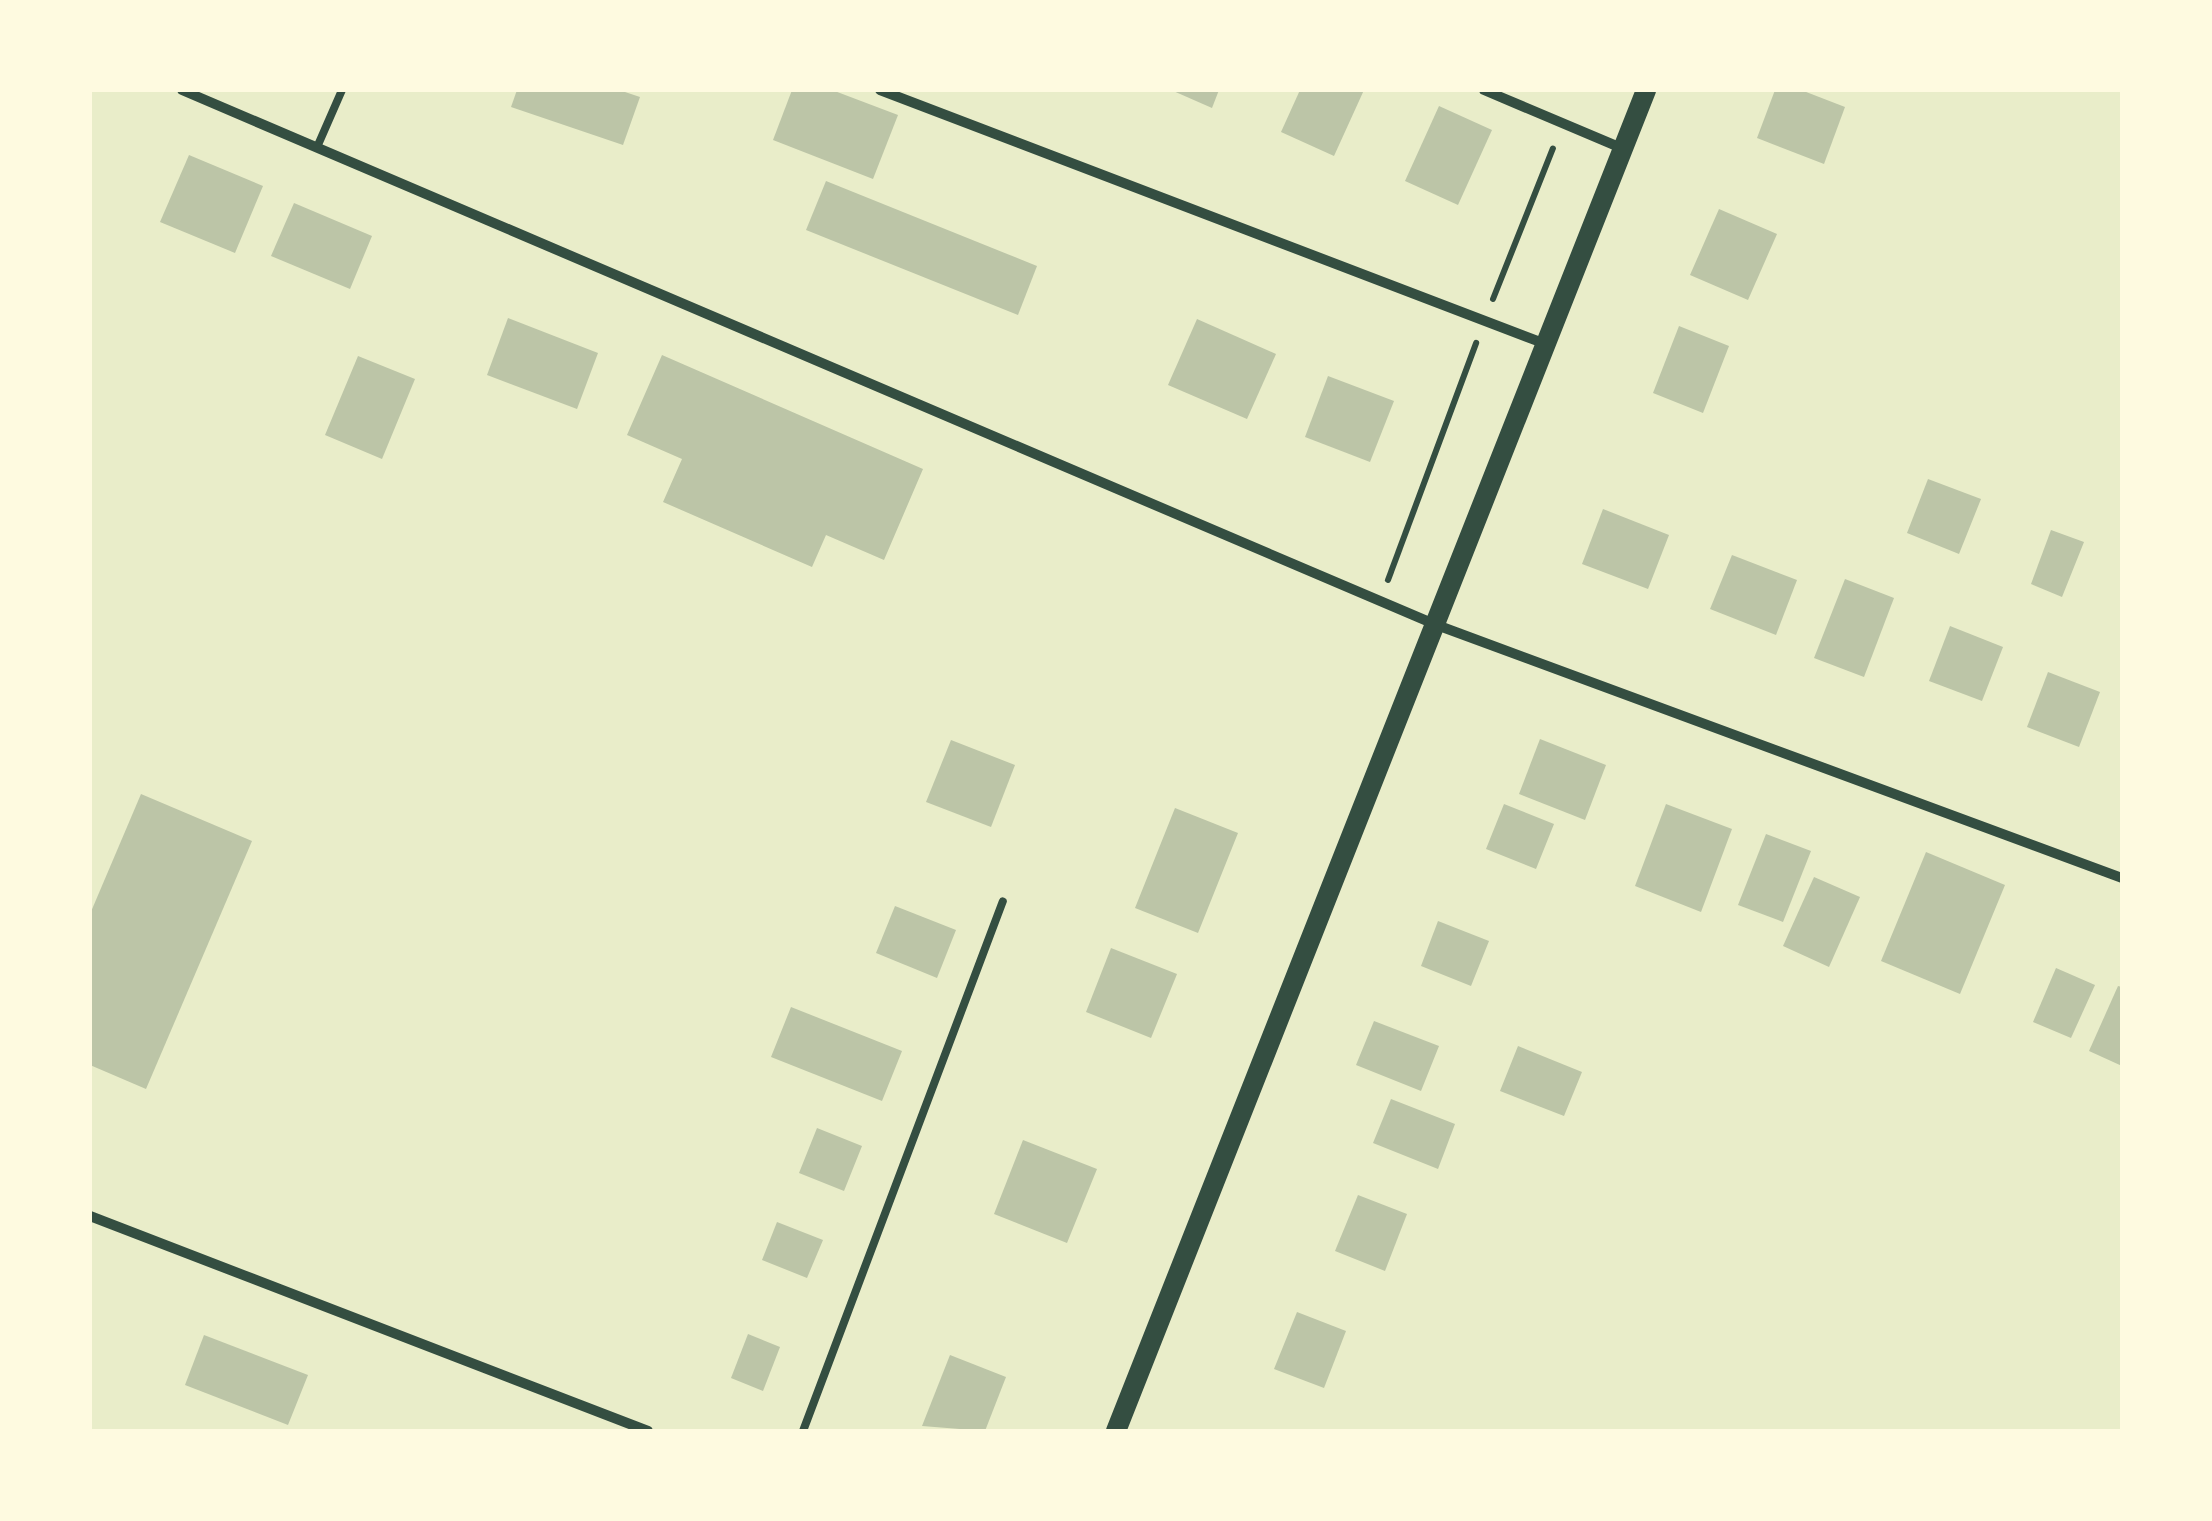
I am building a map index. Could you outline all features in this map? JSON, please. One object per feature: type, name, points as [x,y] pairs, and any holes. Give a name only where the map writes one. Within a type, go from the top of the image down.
[{"type":"main road","points":[[1116,1431],[1542,344],[1646,90]]},
{"type":"street","points":[[182,90],[318,145],[471,218],[1434,624],[2122,878]]},
{"type":"street","points":[[880,90],[1542,344]]},
{"type":"street","points":[[1484,90],[1624,149]]},
{"type":"street","points":[[90,1216],[648,1431]]},
{"type":"lane","points":[[318,145],[342,90]]},
{"type":"lane","points":[[802,1431],[1003,901]]},
{"type":"building","points":[[517,90],[619,90],[640,97],[623,145],[511,107]]},
{"type":"building","points":[[792,90],[832,90],[898,115],[873,179],[773,140]]},
{"type":"building","points":[[1171,90],[1219,90],[1212,108]]},
{"type":"building","points":[[1300,90],[1364,90],[1334,156],[1281,132]]},
{"type":"building","points":[[1775,90],[1801,90],[1845,107],[1824,164],[1757,138]]},
{"type":"building","points":[[1439,106],[1492,130],[1458,205],[1405,181]]},
{"type":"building","points":[[189,155],[263,186],[235,253],[160,222]]},
{"type":"building","points":[[826,181],[1037,266],[1018,315],[806,230]]},
{"type":"building","points":[[294,203],[372,236],[350,289],[271,256]]},
{"type":"building","points":[[1719,209],[1777,234],[1748,300],[1690,275]]},
{"type":"building","points":[[508,318],[598,353],[577,409],[487,375]]},
{"type":"building","points":[[1197,319],[1276,354],[1247,419],[1168,385]]},
{"type":"building","points":[[1679,326],[1729,346],[1703,413],[1653,393]]},
{"type":"building","points":[[662,355],[923,469],[884,560],[826,535],[812,567],[663,502],[682,459],[627,435]]},
{"type":"building","points":[[358,356],[415,379],[382,459],[325,435]]},
{"type":"building","points":[[1328,376],[1394,401],[1370,462],[1305,437]]},
{"type":"building","points":[[1928,479],[1981,499],[1959,554],[1907,533]]},
{"type":"building","points":[[1603,509],[1669,535],[1648,589],[1582,564]]},
{"type":"building","points":[[2051,530],[2084,542],[2062,597],[2031,584]]},
{"type":"building","points":[[1732,555],[1797,580],[1776,635],[1710,609]]},
{"type":"building","points":[[1845,579],[1894,598],[1864,677],[1814,658]]},
{"type":"building","points":[[1950,626],[2003,647],[1982,701],[1929,681]]},
{"type":"building","points":[[2048,672],[2100,692],[2079,747],[2027,727]]},
{"type":"building","points":[[1540,739],[1606,765],[1585,820],[1519,794]]},
{"type":"building","points":[[951,740],[1015,765],[991,827],[926,802]]},
{"type":"building","points":[[141,794],[252,841],[146,1089],[90,1065],[90,914]]},
{"type":"building","points":[[1504,804],[1554,824],[1536,869],[1486,849]]},
{"type":"building","points":[[1666,804],[1732,829],[1701,912],[1635,886]]},
{"type":"building","points":[[1175,808],[1238,833],[1198,933],[1135,908]]},
{"type":"building","points":[[1766,834],[1811,851],[1783,922],[1738,905]]},
{"type":"building","points":[[1926,852],[2005,885],[1960,994],[1881,961]]},
{"type":"building","points":[[1814,877],[1860,897],[1829,967],[1783,946]]},
{"type":"building","points":[[895,906],[956,930],[937,978],[876,953]]},
{"type":"building","points":[[1438,921],[1489,941],[1471,986],[1421,966]]},
{"type":"building","points":[[1111,948],[1177,974],[1151,1038],[1086,1012]]},
{"type":"building","points":[[2056,968],[2095,985],[2071,1038],[2033,1022]]},
{"type":"building","points":[[2118,986],[2122,987],[2122,1066],[2089,1051]]},
{"type":"building","points":[[791,1007],[902,1051],[882,1101],[771,1057]]},
{"type":"building","points":[[1374,1021],[1439,1046],[1421,1091],[1356,1065]]},
{"type":"building","points":[[1518,1046],[1582,1072],[1564,1116],[1500,1091]]},
{"type":"building","points":[[1391,1099],[1455,1124],[1438,1169],[1373,1143]]},
{"type":"building","points":[[817,1128],[862,1146],[844,1191],[799,1173]]},
{"type":"building","points":[[1023,1140],[1097,1169],[1067,1243],[994,1214]]},
{"type":"building","points":[[1358,1195],[1407,1214],[1385,1271],[1335,1251]]},
{"type":"building","points":[[777,1222],[823,1240],[807,1278],[762,1260]]},
{"type":"building","points":[[1297,1312],[1346,1331],[1324,1388],[1274,1369]]},
{"type":"building","points":[[748,1334],[780,1347],[763,1391],[731,1378]]},
{"type":"building","points":[[204,1335],[308,1375],[288,1425],[185,1385]]},
{"type":"building","points":[[950,1355],[1006,1377],[985,1431],[922,1426]]}]
